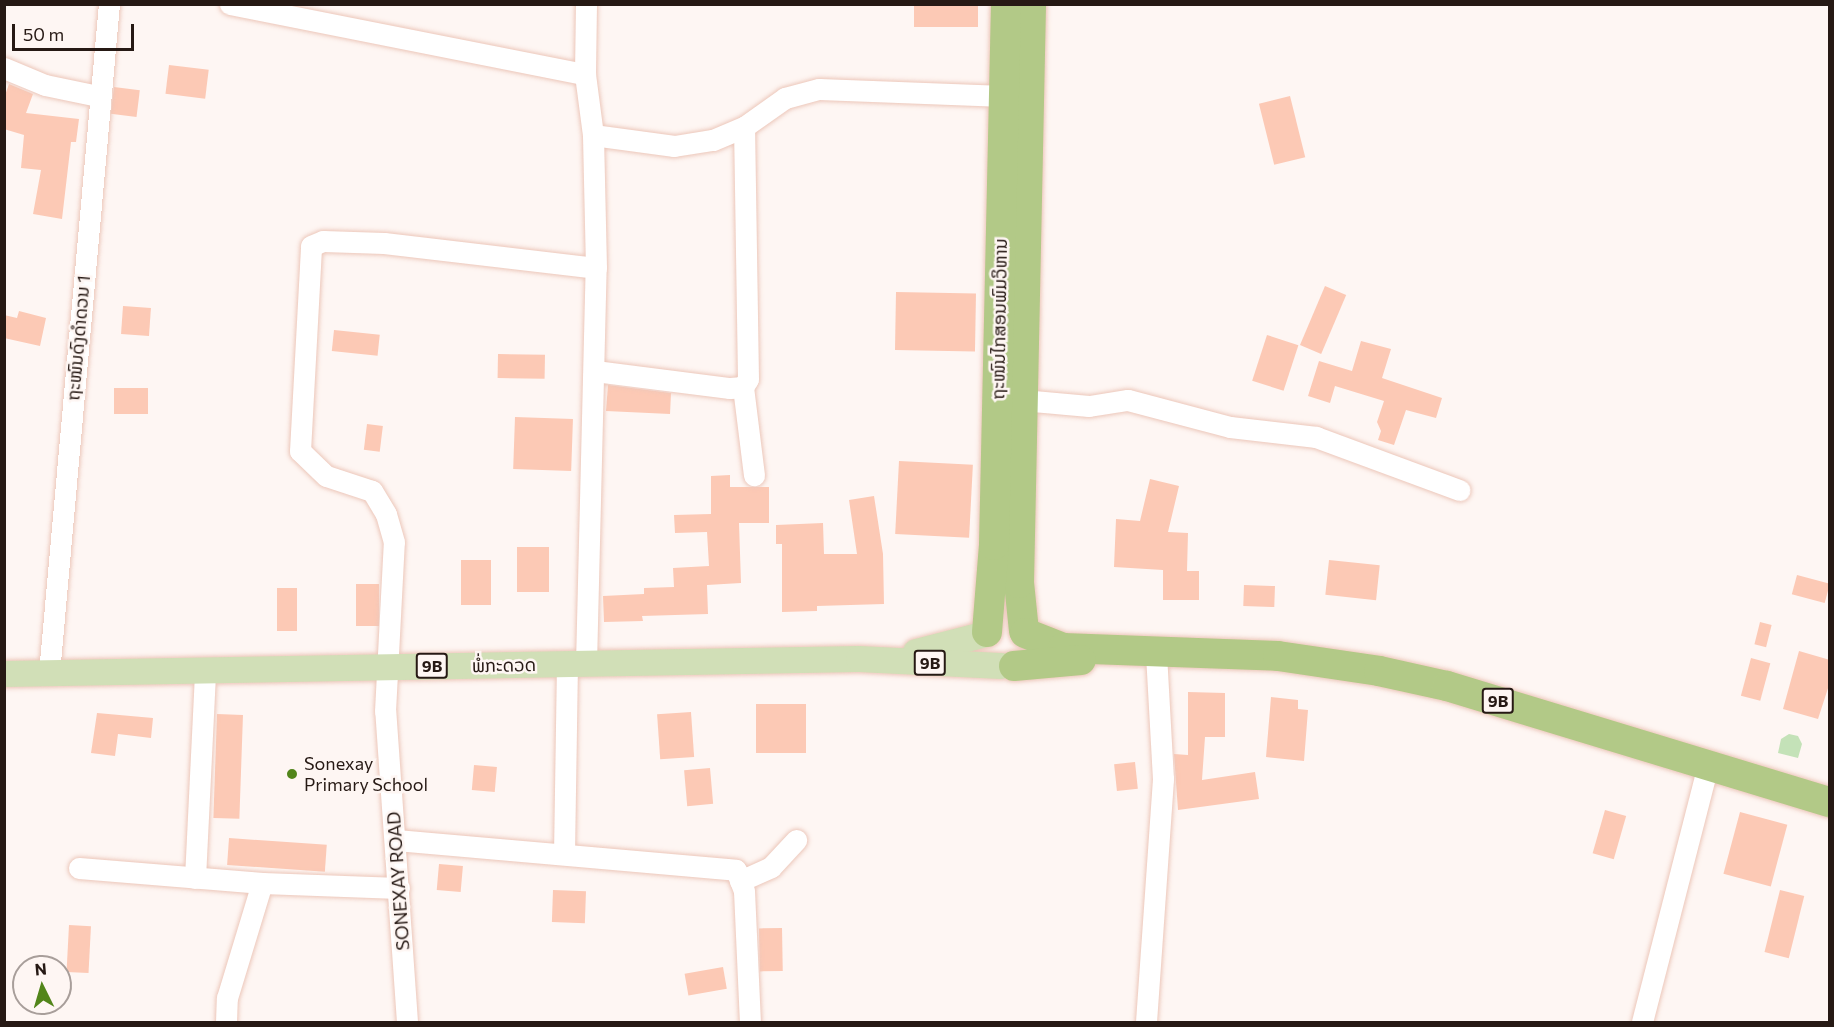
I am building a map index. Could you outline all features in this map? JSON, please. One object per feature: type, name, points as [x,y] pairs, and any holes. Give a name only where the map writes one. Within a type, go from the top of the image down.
[{"type":"highway","name":"ຖະໜົນໄກສອນພົມວິຫານ","points":[[1006,4],[1004,96],[1013,215],[1022,400],[1019,583],[1024,632]]},
{"type":"highway","name":"ຖະໜົນໄກສອນພົມວິຫານ","points":[[987,633],[1013,215],[1030,4]]},
{"type":"highway","points":[[1005,622],[1024,632],[1028,652],[1007,666],[986,654],[987,633],[1005,622]]},
{"type":"highway","name":"9B","points":[[1024,632],[1063,648],[1156,654],[1278,656],[1379,671],[1447,686],[1830,802]]},
{"type":"highway","name":"9B","points":[[1007,666],[1156,654]]},
{"type":"main road","name":"9B","points":[[859,659],[928,651],[987,633]]},
{"type":"main road","name":"ພໍ່ກະດວດ","points":[[4,674],[859,659]]},
{"type":"main road","name":"9B","points":[[859,659],[1007,666]]},
{"type":"street","name":"ຖະໜົນດົງດຳດວນ 1","points":[[49,672],[98,96],[109,4]]},
{"type":"street","points":[[230,4],[305,12],[585,74]]},
{"type":"street","points":[[564,854],[595,371],[596,268],[592,135],[585,74],[586,4]]},
{"type":"street","points":[[6,73],[45,85],[98,96]]},
{"type":"street","points":[[592,135],[674,146],[713,140],[744,127],[784,98],[819,89],[1004,96]]},
{"type":"street","points":[[744,127],[748,379],[743,387],[754,475]]},
{"type":"street","name":"SONEXAY ROAD","points":[[407,1023],[396,840],[385,711],[394,542],[386,514],[372,491],[326,476],[311,465],[300,451],[311,246],[323,241],[384,243],[596,268]]},
{"type":"street","points":[[595,371],[743,387]]},
{"type":"street","points":[[1022,400],[1089,406],[1128,400],[1230,427],[1316,437],[1459,490]]},
{"type":"street","points":[[1146,1023],[1163,779],[1156,654]]},
{"type":"street","points":[[195,878],[205,670]]},
{"type":"street","points":[[1642,1023],[1708,765]]},
{"type":"street","points":[[396,840],[736,870],[744,891],[750,1023]]},
{"type":"street","points":[[740,881],[771,867],[796,840]]},
{"type":"street","points":[[79,868],[262,883],[399,888]]},
{"type":"street","points":[[226,1023],[227,998],[262,883]]},
{"type":"green space","points":[[1789,734],[1798,736],[1802,744],[1798,758],[1778,753],[1781,739]]},
{"type":"building","points":[[914,4],[978,4],[978,27],[914,27]]},
{"type":"building","points":[[169,65],[209,70],[205,99],[165,94]]},
{"type":"building","points":[[9,84],[33,94],[26,113],[79,119],[76,142],[71,142],[62,219],[33,214],[41,170],[21,168],[24,135],[4,129],[4,98]]},
{"type":"building","points":[[114,87],[140,90],[137,117],[111,114]]},
{"type":"building","points":[[1290,96],[1305,157],[1274,165],[1259,104]]},
{"type":"building","points":[[1325,286],[1346,295],[1321,354],[1300,345]]},
{"type":"building","points":[[896,292],[976,293],[975,351],[895,350]]},
{"type":"building","points":[[123,306],[151,308],[149,336],[121,334]]},
{"type":"building","points":[[19,311],[46,318],[40,346],[4,338],[4,315],[17,318]]},
{"type":"building","points":[[334,330],[380,335],[378,356],[332,351]]},
{"type":"building","points":[[1267,335],[1298,345],[1284,391],[1252,381]]},
{"type":"building","points":[[1361,341],[1391,349],[1382,378],[1442,398],[1436,418],[1406,410],[1394,445],[1378,440],[1381,431],[1377,422],[1384,401],[1335,386],[1330,403],[1308,396],[1319,361],[1352,371]]},
{"type":"building","points":[[498,354],[545,355],[545,379],[498,378]]},
{"type":"building","points":[[608,385],[671,393],[670,414],[606,411]]},
{"type":"building","points":[[114,388],[148,388],[148,414],[114,414]]},
{"type":"building","points":[[515,417],[573,419],[571,471],[513,469]]},
{"type":"building","points":[[367,424],[383,426],[380,452],[364,450]]},
{"type":"building","points":[[899,461],[973,465],[969,538],[895,534]]},
{"type":"building","points":[[730,475],[730,487],[769,487],[769,523],[739,523],[741,583],[707,585],[708,614],[642,616],[643,621],[604,622],[603,596],[644,594],[644,588],[674,587],[673,568],[709,566],[707,532],[675,533],[674,515],[711,514],[711,476]]},
{"type":"building","points":[[1150,479],[1179,486],[1168,532],[1188,533],[1187,571],[1199,571],[1199,600],[1163,600],[1163,570],[1114,567],[1116,519],[1140,521]]},
{"type":"building","points":[[874,496],[883,554],[884,604],[817,606],[817,611],[782,612],[782,544],[776,544],[776,525],[823,523],[824,554],[857,554],[849,500]]},
{"type":"building","points":[[517,547],[549,547],[549,592],[517,592]]},
{"type":"building","points":[[461,560],[491,560],[491,605],[461,605]]},
{"type":"building","points":[[1329,560],[1380,565],[1376,600],[1325,595]]},
{"type":"building","points":[[1797,575],[1830,584],[1825,603],[1792,594]]},
{"type":"building","points":[[356,584],[379,584],[379,626],[356,626]]},
{"type":"building","points":[[1244,585],[1275,586],[1274,607],[1243,606]]},
{"type":"building","points":[[277,588],[297,588],[297,631],[277,631]]},
{"type":"building","points":[[1760,622],[1772,625],[1766,647],[1754,644]]},
{"type":"building","points":[[1799,651],[1830,660],[1830,682],[1818,719],[1783,709]]},
{"type":"building","points":[[1751,658],[1770,663],[1760,701],[1741,696]]},
{"type":"building","points":[[1188,692],[1225,693],[1225,737],[1205,737],[1202,780],[1255,772],[1259,799],[1178,810],[1174,754],[1188,755]]},
{"type":"building","points":[[1271,697],[1298,700],[1298,709],[1308,710],[1304,761],[1266,757]]},
{"type":"building","points":[[756,704],[806,704],[806,753],[756,753]]},
{"type":"building","points":[[691,712],[694,757],[660,759],[657,714]]},
{"type":"building","points":[[97,713],[153,718],[151,738],[118,734],[115,756],[91,753]]},
{"type":"building","points":[[217,714],[243,715],[239,819],[213,818]]},
{"type":"building","points":[[1135,762],[1138,789],[1117,791],[1114,764]]},
{"type":"building","points":[[474,765],[497,767],[495,792],[472,790]]},
{"type":"building","points":[[710,768],[713,804],[687,806],[684,770]]},
{"type":"building","points":[[1605,810],[1626,816],[1614,859],[1593,853]]},
{"type":"building","points":[[1740,812],[1787,825],[1771,887],[1723,874]]},
{"type":"building","points":[[229,838],[327,845],[325,872],[227,865]]},
{"type":"building","points":[[439,864],[463,866],[461,892],[437,890]]},
{"type":"building","points":[[553,890],[586,891],[585,923],[552,922]]},
{"type":"building","points":[[1780,890],[1804,896],[1789,958],[1765,952]]},
{"type":"building","points":[[69,925],[91,926],[89,973],[72,972],[72,955],[67,955]]},
{"type":"building","points":[[759,928],[782,928],[783,971],[760,971]]},
{"type":"building","points":[[723,967],[727,989],[688,995],[685,974]]},
{"type":"place","name":"Sonexay Primary School","points":[[292,774]]}]
